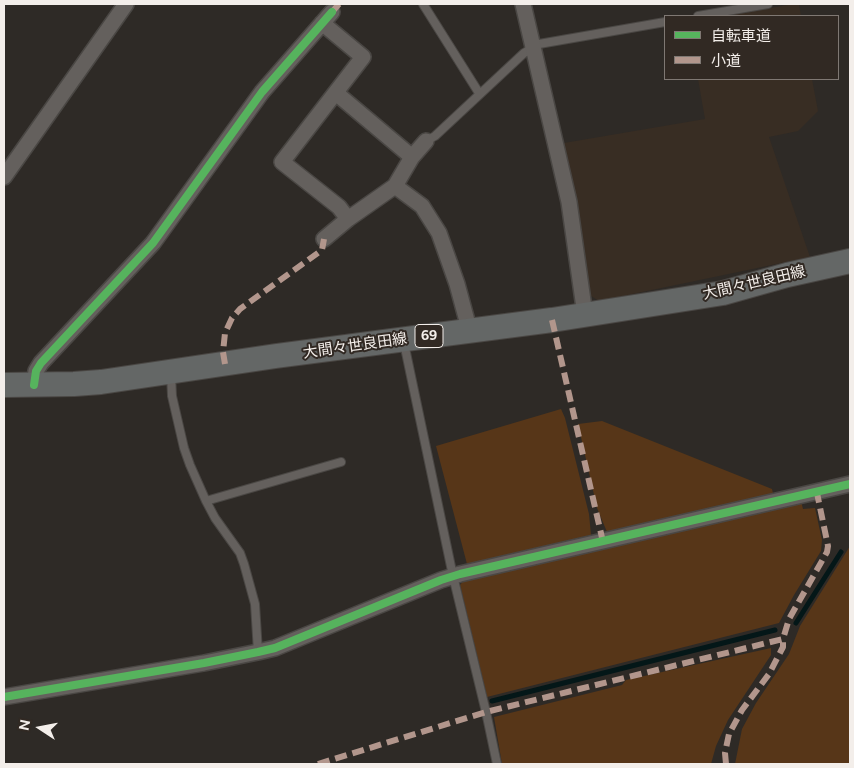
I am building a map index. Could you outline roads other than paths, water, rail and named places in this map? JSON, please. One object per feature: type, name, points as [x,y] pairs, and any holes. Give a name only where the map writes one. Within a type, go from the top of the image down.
[{"type":"main road","name":"大間々世良田線","points":[[4,385],[101,382],[403,339],[470,332],[723,293],[787,275],[850,261]]},
{"type":"street","points":[[4,177],[126,4]]},
{"type":"street","points":[[523,4],[568,202],[585,315]]},
{"type":"street","points":[[34,385],[36,371],[41,363],[153,243],[262,92],[327,17],[363,57],[282,162],[338,207],[348,219]]},
{"type":"street","points":[[336,93],[412,157]]},
{"type":"street","points":[[324,239],[348,219],[395,186],[412,157],[426,142]]},
{"type":"street","points":[[395,186],[422,206],[439,233],[457,284],[470,332]]},
{"type":"street","points":[[4,697],[194,665],[275,648],[453,576],[850,484]]},
{"type":"lane","points":[[423,4],[478,93]]},
{"type":"lane","points":[[704,15],[768,4]]},
{"type":"lane","points":[[426,142],[524,52],[540,44],[664,22]]},
{"type":"lane","points":[[403,339],[453,576],[497,764]]},
{"type":"lane","points":[[171,372],[172,396],[184,448],[198,486],[215,518],[237,548],[244,564],[255,604],[258,652]]},
{"type":"lane","points":[[206,501],[341,462]]},
{"type":"waterway","points":[[796,623],[841,552]]},
{"type":"waterway","points":[[492,701],[775,630]]}]
